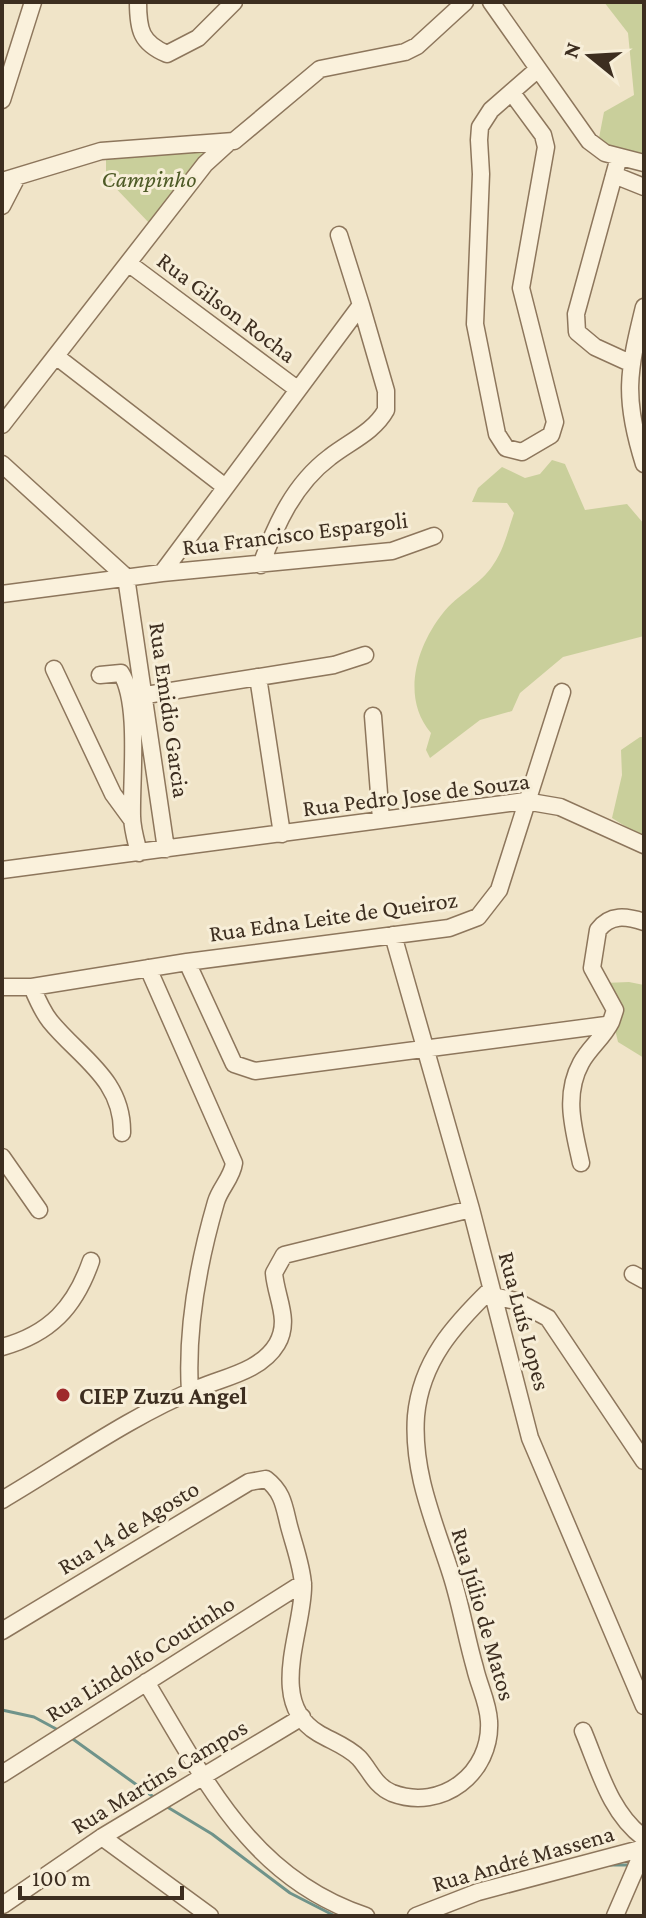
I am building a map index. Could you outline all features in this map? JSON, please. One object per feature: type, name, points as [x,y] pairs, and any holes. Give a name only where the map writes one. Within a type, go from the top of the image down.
[{"type":"street","points":[[2,100],[33,2]]},
{"type":"street","points":[[138,2],[141,36],[148,45],[167,54],[198,38],[234,2]]},
{"type":"street","points":[[2,206],[10,179],[101,151],[220,144],[242,136],[320,69],[405,52],[417,46],[465,2]]},
{"type":"street","points":[[491,2],[595,148],[644,163]]},
{"type":"street","points":[[512,93],[543,135],[546,147],[521,288],[555,422],[551,435],[522,452],[506,448],[497,434],[475,324],[480,127],[491,110],[538,69]]},
{"type":"street","points":[[2,425],[220,144]]},
{"type":"street","points":[[619,157],[576,314],[577,332],[595,347],[630,363]]},
{"type":"street","points":[[614,175],[644,187]]},
{"type":"street","points":[[261,565],[278,522],[303,482],[328,458],[369,429],[386,410],[386,391],[339,235]]},
{"type":"street","name":"Rua Gilson Rocha","points":[[128,263],[297,389]]},
{"type":"street","name":"Rua Gilson Rocha","points":[[162,573],[361,305]]},
{"type":"street","points":[[644,307],[630,363],[628,402],[644,464]]},
{"type":"street","points":[[57,357],[224,486]]},
{"type":"street","points":[[2,464],[126,577]]},
{"type":"street","name":"Rua Francisco Espargoli","points":[[2,594],[162,573],[392,551],[434,536]]},
{"type":"street","name":"Rua Emidio Garcia","points":[[126,577],[146,695],[166,849]]},
{"type":"street","points":[[146,695],[334,665],[365,655]]},
{"type":"street","points":[[54,669],[113,794],[132,820]]},
{"type":"street","points":[[100,675],[121,673],[125,680],[133,729],[132,820],[139,853]]},
{"type":"street","name":"Rua Pedro Jose de Souza","points":[[258,677],[282,834]]},
{"type":"street","name":"Rua Edna Leite de Queiroz","points":[[2,987],[32,987],[187,962],[449,928],[478,917],[499,890],[562,692]]},
{"type":"street","points":[[373,716],[381,819]]},
{"type":"street","name":"Rua Pedro Jose de Souza","points":[[2,870],[525,801],[560,807],[644,845]]},
{"type":"street","points":[[581,1163],[571,1115],[573,1085],[582,1061],[611,1022],[615,1010],[592,968],[595,938],[604,923],[612,918],[628,917],[644,922]]},
{"type":"street","name":"Rua Luís Lopes","points":[[393,935],[471,1209],[530,1438],[644,1706]]},
{"type":"street","points":[[187,962],[238,1068],[267,1070],[424,1047],[600,1027],[611,1022]]},
{"type":"street","points":[[148,968],[234,1163],[218,1198],[195,1297],[189,1359],[190,1392]]},
{"type":"street","points":[[32,987],[47,1017],[90,1059],[112,1090],[120,1107],[122,1133]]},
{"type":"street","points":[[2,1157],[39,1210]]},
{"type":"street","points":[[2,1500],[190,1392],[240,1373],[264,1359],[275,1348],[284,1323],[274,1273],[284,1255],[471,1209]]},
{"type":"street","points":[[2,1347],[34,1336],[61,1317],[82,1288],[91,1261]]},
{"type":"street","points":[[492,1292],[548,1318],[644,1461]]},
{"type":"street","name":"Rua Júlio de Matos","points":[[302,1717],[312,1730],[359,1758],[381,1786],[393,1793],[418,1798],[444,1794],[471,1776],[487,1746],[487,1708],[458,1599],[420,1482],[416,1435],[423,1383],[435,1352],[458,1321],[492,1292]]},
{"type":"street","name":"Rua 14 de Agosto","points":[[2,1631],[249,1482],[266,1479],[280,1490],[303,1583]]},
{"type":"street","points":[[302,1717],[294,1698],[290,1665],[303,1583]]},
{"type":"street","name":"Rua Lindolfo Coutinho","points":[[2,1774],[303,1583]]},
{"type":"street","points":[[146,1682],[203,1776],[252,1845],[278,1868],[326,1899],[366,1916]]},
{"type":"street","name":"Rua Martins Campos","points":[[5,1908],[102,1837],[302,1717]]},
{"type":"street","points":[[583,1731],[623,1820],[644,1838]]},
{"type":"street","points":[[102,1837],[210,1916]]},
{"type":"street","points":[[615,1916],[642,1852]]},
{"type":"street","name":"Rua André Massena","points":[[416,1916],[478,1892],[642,1852]]},
{"type":"green space","points":[[604,2],[644,2],[644,158],[598,143],[604,112],[634,95],[628,33]]},
{"type":"green space","name":"Campinho","points":[[219,143],[152,226],[106,178],[106,151]]},
{"type":"green space","points":[[552,460],[565,464],[585,510],[627,504],[644,524],[644,636],[563,657],[520,693],[512,711],[480,720],[430,758],[426,750],[431,733],[416,704],[414,689],[419,657],[443,613],[482,578],[497,559],[514,513],[507,503],[472,502],[478,488],[502,467],[525,478],[540,474]]},
{"type":"green space","points":[[644,737],[644,838],[612,818],[622,775],[621,750]]},
{"type":"green space","points":[[604,983],[644,985],[644,1058],[618,1042]]},
{"type":"waterway","points":[[2,1710],[34,1717],[60,1731]]},
{"type":"waterway","points":[[70,1737],[155,1798]]},
{"type":"waterway","points":[[164,1805],[212,1834],[290,1893],[335,1916]]},
{"type":"waterway","points":[[608,1865],[632,1865]]},
{"type":"place","name":"CIEP Zuzu Angel","points":[[63,1395]]}]
